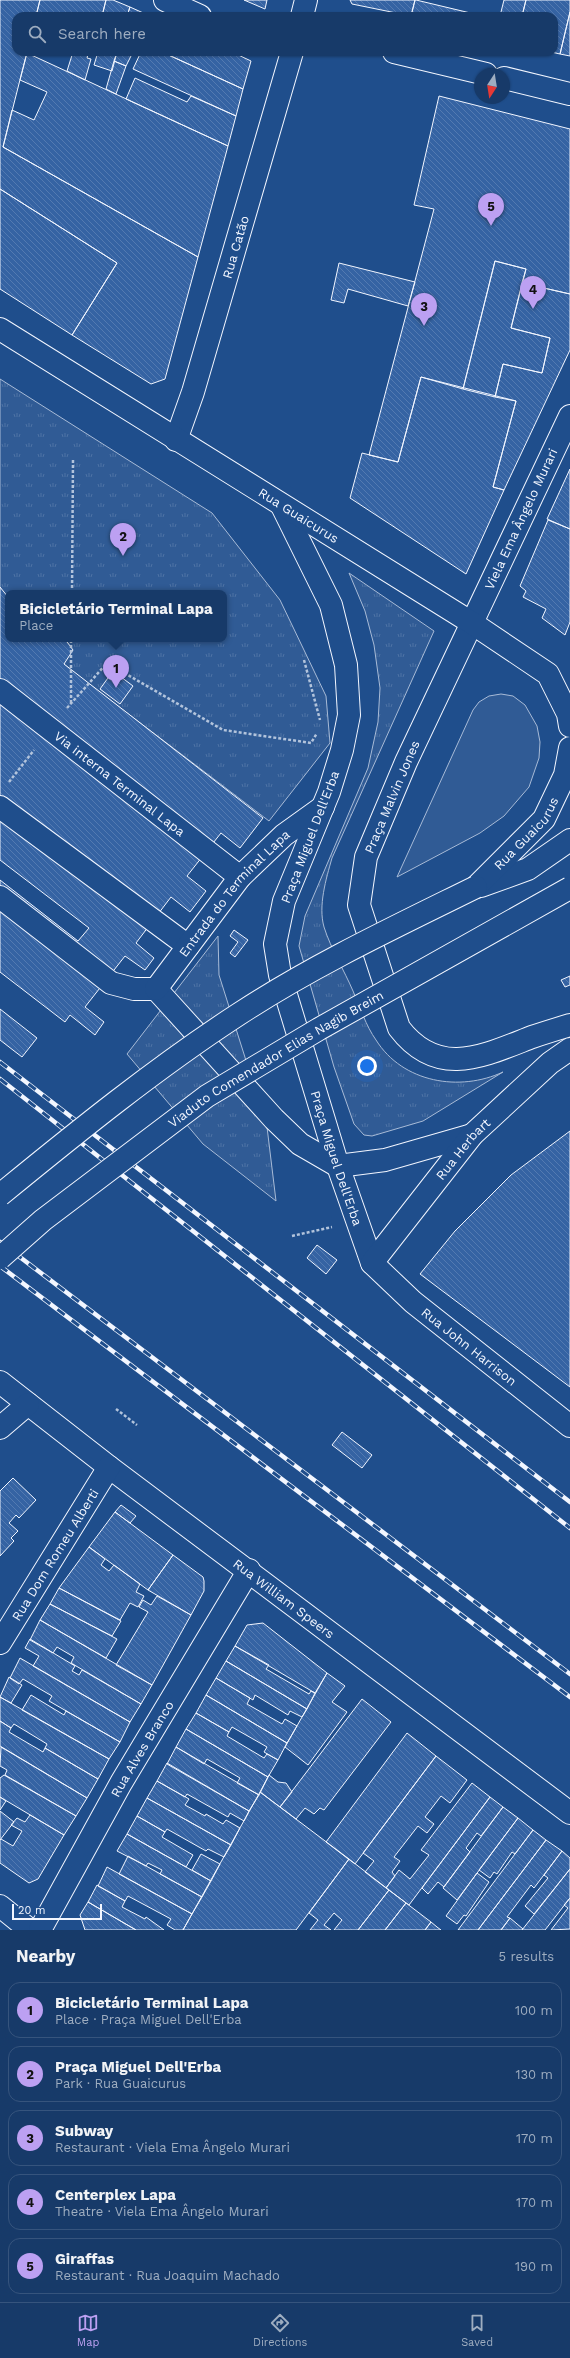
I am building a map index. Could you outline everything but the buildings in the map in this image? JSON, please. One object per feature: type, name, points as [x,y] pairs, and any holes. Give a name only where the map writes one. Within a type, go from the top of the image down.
[{"type":"street","points":[[165,0],[191,12]]},
{"type":"street","points":[[303,12],[306,0]]},
{"type":"street","name":"Rua Catão","points":[[176,440],[193,392],[291,56]]},
{"type":"street","points":[[411,56],[474,71]]},
{"type":"street","points":[[510,79],[570,94]]},
{"type":"street","name":"Rua Guaicurus","points":[[0,329],[472,623],[548,674],[568,714],[570,726]]},
{"type":"street","name":"Viela Ema Ângelo Murari","points":[[472,623],[570,416]]},
{"type":"street","name":"Praça Miguel Dell'Erba","points":[[282,506],[331,605],[346,665],[349,715],[342,750],[323,807],[284,901],[276,944],[280,975],[338,1166],[372,1263]]},
{"type":"street","name":"Praça Malvin Jones","points":[[472,623],[406,762],[366,857],[359,905],[399,1028],[409,1041],[422,1051],[434,1056],[450,1058],[478,1058],[570,1025]]},
{"type":"street","name":"Via interna Terminal Lapa","points":[[0,690],[240,877]]},
{"type":"street","name":"Rua Guaicurus","points":[[476,888],[544,819],[565,775],[570,748]]},
{"type":"street","points":[[0,807],[188,946]]},
{"type":"street","name":"Entrada do Terminal Lapa","points":[[156,989],[240,877],[284,835],[323,807]]},
{"type":"street","points":[[0,1195],[162,1067],[239,1014],[374,937],[476,888],[528,869],[570,840]]},
{"type":"street","name":"Viaduto Comendador Elias Nagib Breim","points":[[0,1258],[43,1220],[207,1096],[319,1029],[570,888]]},
{"type":"street","points":[[0,897],[111,983],[134,989],[156,989],[274,1119],[300,1144],[338,1166],[385,1160],[472,1135]]},
{"type":"street","name":"Rua Herbart","points":[[372,1263],[472,1135],[550,1063],[570,1049]]},
{"type":"street","name":"Rua John Harrison","points":[[372,1263],[413,1302],[570,1426]]},
{"type":"street","name":"Rua William Speers","points":[[0,1382],[109,1467],[570,1813]]},
{"type":"street","points":[[0,1428],[28,1404]]},
{"type":"street","name":"Rua Dom Romeu Alberti","points":[[0,1643],[109,1467]]},
{"type":"street","name":"Rua Alves Branco","points":[[40,1930],[121,1783],[248,1570]]},
{"type":"street","points":[[0,1906],[30,1930]]},
{"type":"path","points":[[72,590],[73,460]]},
{"type":"path","points":[[71,642],[71,703],[106,663],[223,730],[311,744],[318,731]]},
{"type":"path","points":[[304,660],[321,725]]},
{"type":"path","points":[[292,1236],[332,1227]]},
{"type":"path","points":[[116,1409],[137,1425]]},
{"type":"shaded area","points":[[501,694],[513,696],[525,705],[537,726],[540,742],[539,758],[529,787],[504,816],[480,833],[397,877],[473,710],[479,702],[489,696]]},
{"type":"green space","points":[[0,379],[212,513],[280,600],[326,696],[330,743],[269,821],[34,642],[227,642],[227,590],[5,590],[5,620],[0,616]]},
{"type":"green space","points":[[349,573],[434,631],[332,858],[322,901],[322,919],[324,927],[369,1029],[387,1055],[401,1066],[434,1080],[451,1082],[469,1081],[486,1078],[503,1072],[423,1121],[372,1136],[364,1135],[354,1124],[334,1067],[299,946],[305,916],[368,768],[378,722],[380,688],[374,645],[365,611]]},
{"type":"green space","points":[[218,936],[219,975],[267,1127],[276,1201],[203,1144],[127,1054]]},
{"type":"railway","points":[[0,1062],[570,1502]]},
{"type":"railway","points":[[0,1079],[570,1528]]},
{"type":"railway","points":[[0,1242],[570,1674]]},
{"type":"railway","points":[[0,1266],[570,1697]]},
{"type":"place","name":"Giraffas","points":[[491,226]]},
{"type":"place","name":"Centerplex Lapa","points":[[533,309]]},
{"type":"place","name":"Subway","points":[[424,326]]},
{"type":"place","name":"Praça Miguel Dell'Erba","points":[[123,556]]},
{"type":"place","name":"Bicicletário Terminal Lapa","points":[[116,688]]}]
